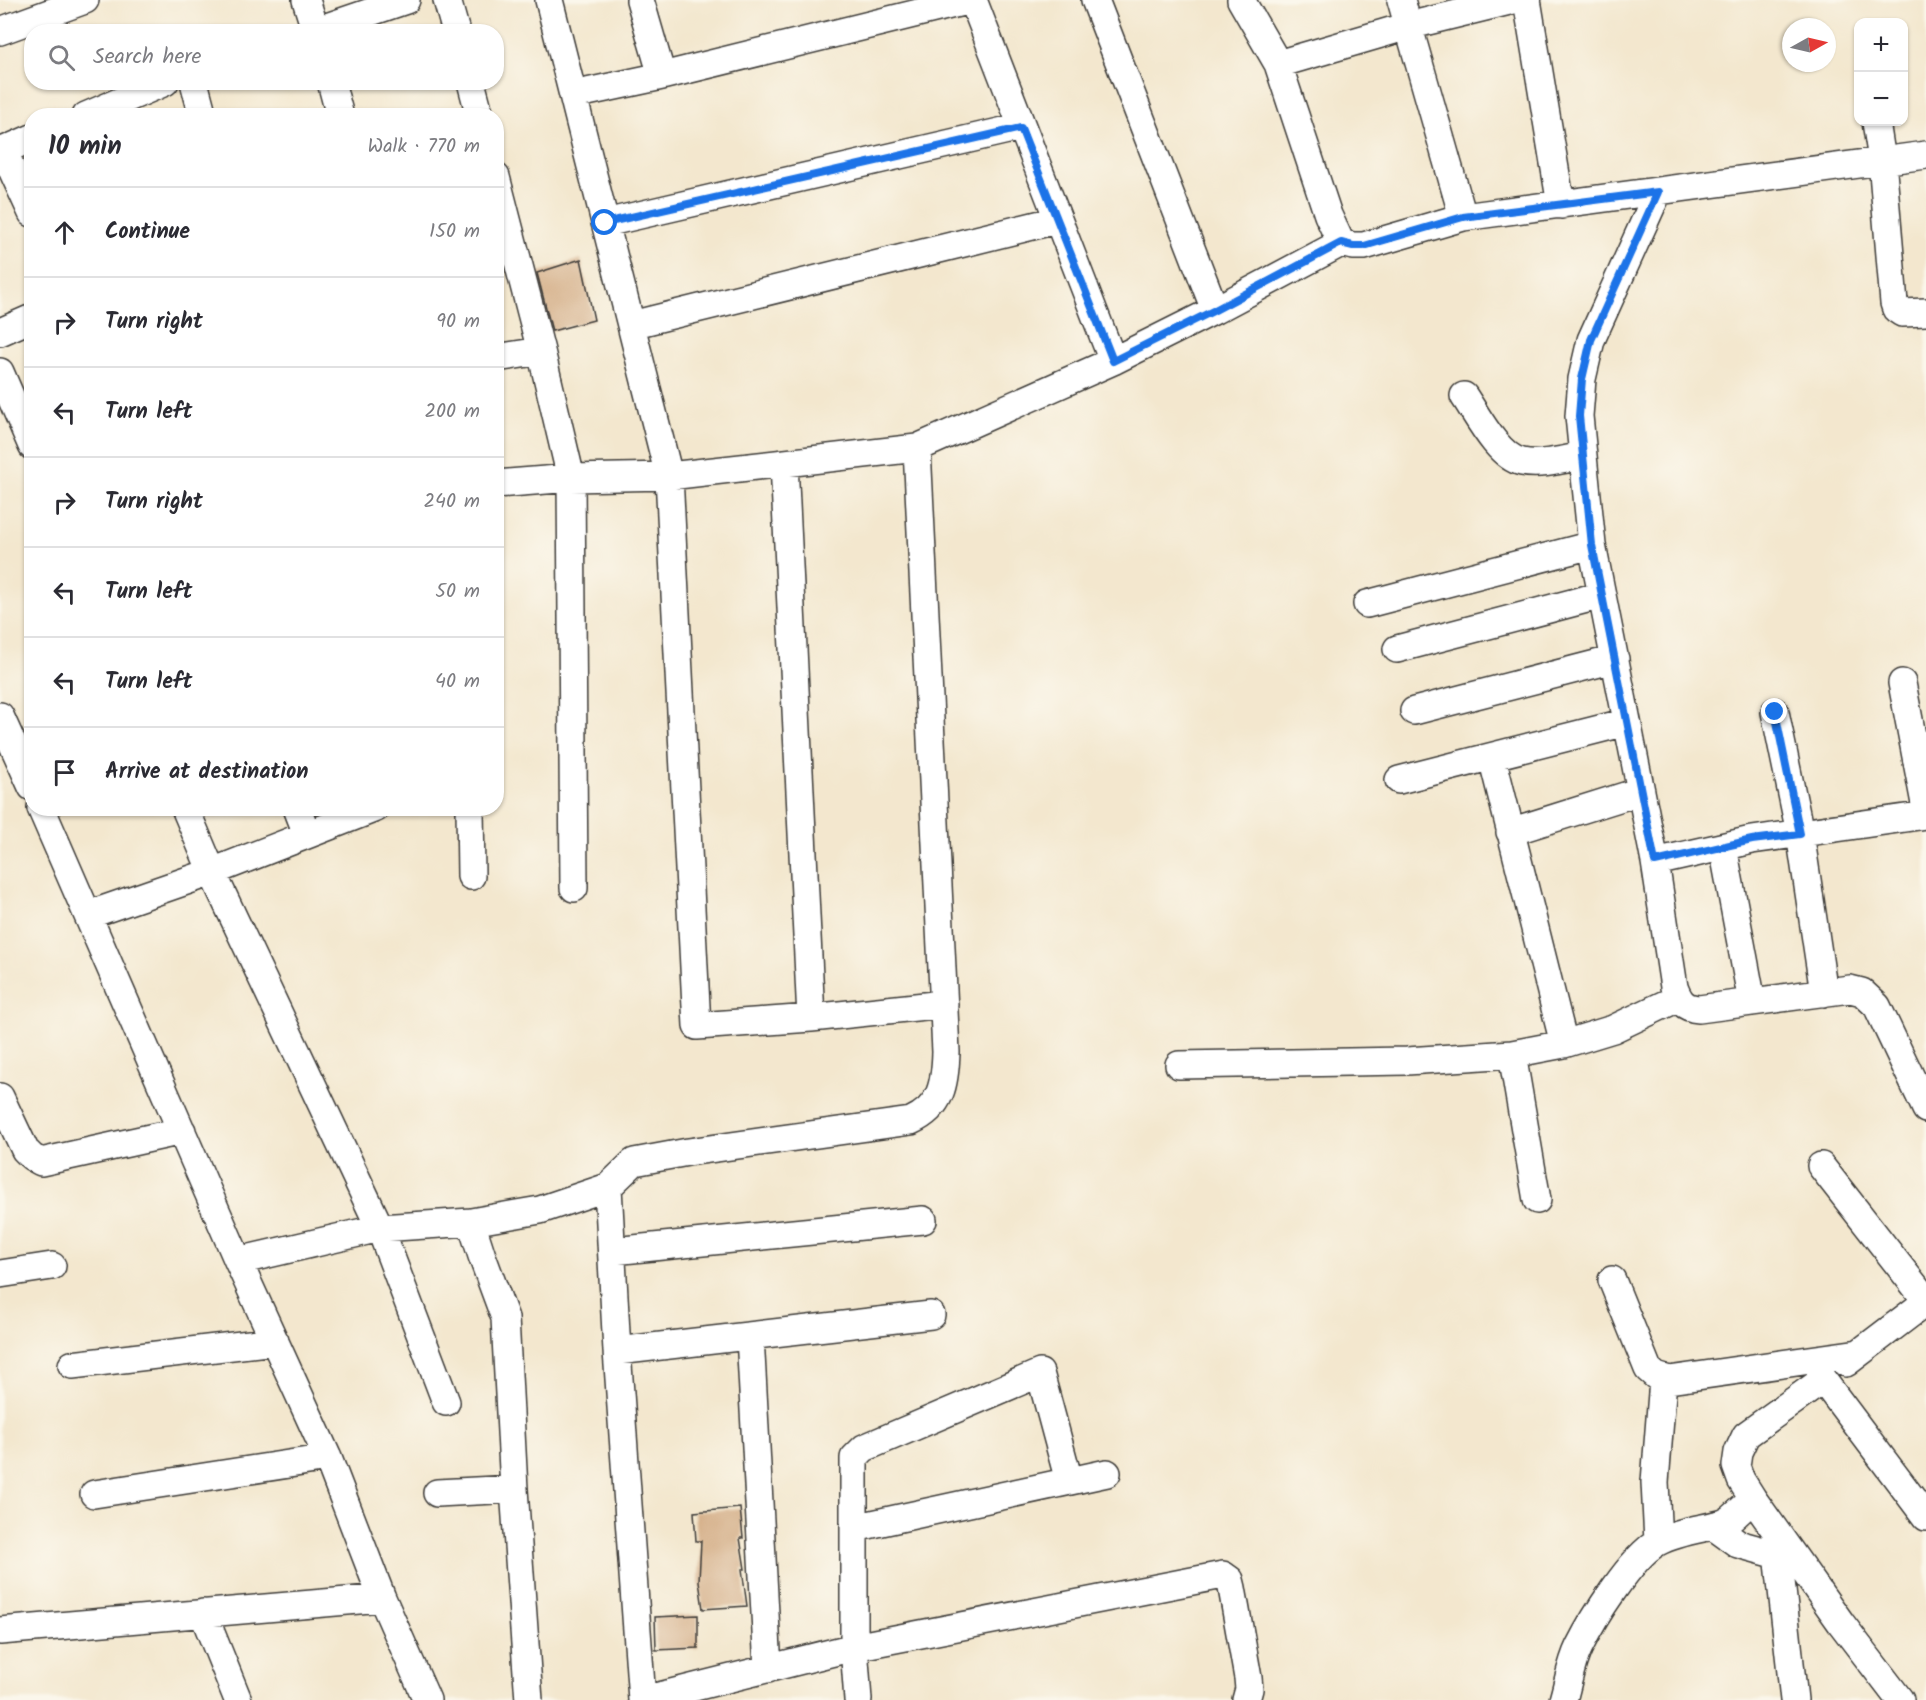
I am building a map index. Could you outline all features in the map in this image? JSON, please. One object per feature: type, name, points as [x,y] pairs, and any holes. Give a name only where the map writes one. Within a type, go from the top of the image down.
[{"type":"street","points":[[0,31],[85,0]]},
{"type":"street","points":[[306,0],[313,24]]},
{"type":"street","points":[[336,24],[406,0]]},
{"type":"street","points":[[447,0],[454,24]]},
{"type":"street","points":[[549,0],[669,476],[697,1026],[812,1018],[944,1004]]},
{"type":"street","points":[[640,0],[662,76]]},
{"type":"street","points":[[573,95],[662,76],[972,0],[1113,361]]},
{"type":"street","points":[[1095,0],[1215,310]]},
{"type":"street","points":[[1241,0],[1252,12],[1278,64],[1328,216],[1341,243]]},
{"type":"street","points":[[1278,64],[1404,13],[1514,0]]},
{"type":"street","points":[[1527,0],[1561,205]]},
{"type":"street","points":[[1404,13],[1463,217]]},
{"type":"street","points":[[105,108],[146,90]]},
{"type":"street","points":[[196,90],[201,108]]},
{"type":"street","points":[[333,90],[338,108]]},
{"type":"street","points":[[473,90],[478,108]]},
{"type":"street","points":[[1877,126],[1882,160],[1894,303],[1896,309],[1902,313],[1926,312]]},
{"type":"street","points":[[605,223],[1021,128]]},
{"type":"street","points":[[24,141],[2,151],[24,196]]},
{"type":"street","points":[[504,483],[571,478],[669,476],[917,448],[1113,361],[1341,243],[1364,246],[1463,217],[1926,155]]},
{"type":"street","points":[[1658,192],[1591,340],[1582,379],[1579,416],[1592,545],[1655,862],[1674,987],[1683,1004],[1699,1009],[1850,989],[1862,992],[1877,1006],[1926,1109]]},
{"type":"street","points":[[504,208],[571,478],[574,888]]},
{"type":"street","points":[[631,325],[1057,220]]},
{"type":"street","points":[[0,333],[24,322]]},
{"type":"street","points":[[504,357],[541,351]]},
{"type":"street","points":[[0,372],[24,428]]},
{"type":"street","points":[[1464,396],[1502,450],[1512,459],[1534,463],[1583,456]]},
{"type":"street","points":[[238,1261],[380,1228],[471,1222],[540,1210],[608,1187],[634,1162],[688,1152],[911,1121],[930,1110],[940,1094],[945,1075],[944,1004],[917,448]]},
{"type":"street","points":[[784,463],[812,1018]]},
{"type":"street","points":[[1367,604],[1592,545]]},
{"type":"street","points":[[1397,649],[1602,595]]},
{"type":"street","points":[[1414,711],[1615,659]]},
{"type":"street","points":[[1902,683],[1926,809]]},
{"type":"street","points":[[1775,712],[1800,834],[1824,993]]},
{"type":"street","points":[[0,716],[24,769]]},
{"type":"street","points":[[1399,780],[1628,722]]},
{"type":"street","points":[[1492,757],[1564,1044]]},
{"type":"street","points":[[1510,832],[1641,790]]},
{"type":"street","points":[[1655,862],[1752,840],[1926,815]]},
{"type":"street","points":[[45,816],[238,1261],[328,1458],[382,1598],[427,1700]]},
{"type":"street","points":[[188,816],[212,872],[380,1228],[446,1402]]},
{"type":"street","points":[[300,816],[307,834]]},
{"type":"street","points":[[88,915],[212,872],[355,816]]},
{"type":"street","points":[[470,816],[471,876]]},
{"type":"street","points":[[1723,847],[1752,1002]]},
{"type":"street","points":[[1179,1065],[1407,1061],[1512,1054],[1564,1044],[1613,1029],[1678,998]]},
{"type":"street","points":[[1512,1054],[1537,1200]]},
{"type":"street","points":[[0,1097],[7,1127],[25,1150],[41,1162],[182,1131]]},
{"type":"street","points":[[1821,1166],[1926,1301],[1823,1380],[1746,1435],[1738,1452],[1736,1466],[1741,1480],[1777,1544],[1900,1700]]},
{"type":"street","points":[[608,1187],[617,1351],[642,1700],[854,1647],[1223,1575],[1230,1580],[1232,1588],[1248,1678],[1249,1689],[1246,1700]]},
{"type":"street","points":[[613,1251],[923,1220]]},
{"type":"street","points":[[471,1222],[505,1318],[514,1489],[530,1700]]},
{"type":"street","points":[[0,1274],[52,1266]]},
{"type":"street","points":[[1612,1280],[1648,1369],[1663,1380],[1859,1353]]},
{"type":"street","points":[[617,1351],[931,1315]]},
{"type":"street","points":[[750,1336],[768,1670]]},
{"type":"street","points":[[72,1365],[276,1341]]},
{"type":"street","points":[[858,1700],[854,1647],[854,1458],[864,1448],[1040,1373],[1069,1481]]},
{"type":"street","points":[[1658,1542],[1656,1482],[1663,1380]]},
{"type":"street","points":[[1823,1380],[1926,1517]]},
{"type":"street","points":[[93,1494],[328,1458]]},
{"type":"street","points":[[854,1528],[1107,1473]]},
{"type":"street","points":[[437,1493],[514,1489]]},
{"type":"street","points":[[1563,1700],[1578,1649],[1610,1595],[1640,1557],[1658,1542],[1731,1520],[1753,1499]]},
{"type":"street","points":[[1713,1526],[1738,1544],[1777,1544]]},
{"type":"street","points":[[1777,1544],[1794,1700]]},
{"type":"street","points":[[0,1631],[382,1598]]},
{"type":"street","points":[[203,1613],[238,1700]]},
{"type":"building","points":[[581,259],[594,320],[552,331],[537,273]]},
{"type":"building","points":[[740,1508],[743,1538],[740,1538],[745,1569],[742,1569],[747,1606],[703,1609],[699,1581],[701,1541],[696,1541],[694,1512]]},
{"type":"building","points":[[698,1615],[698,1648],[656,1650],[655,1617]]},
{"type":"route","points":[[605,223],[1021,128],[1113,361],[1341,243],[1364,246],[1463,217],[1658,192],[1591,340],[1582,379],[1579,416],[1592,545],[1655,862],[1752,840],[1800,834],[1775,712]]}]
